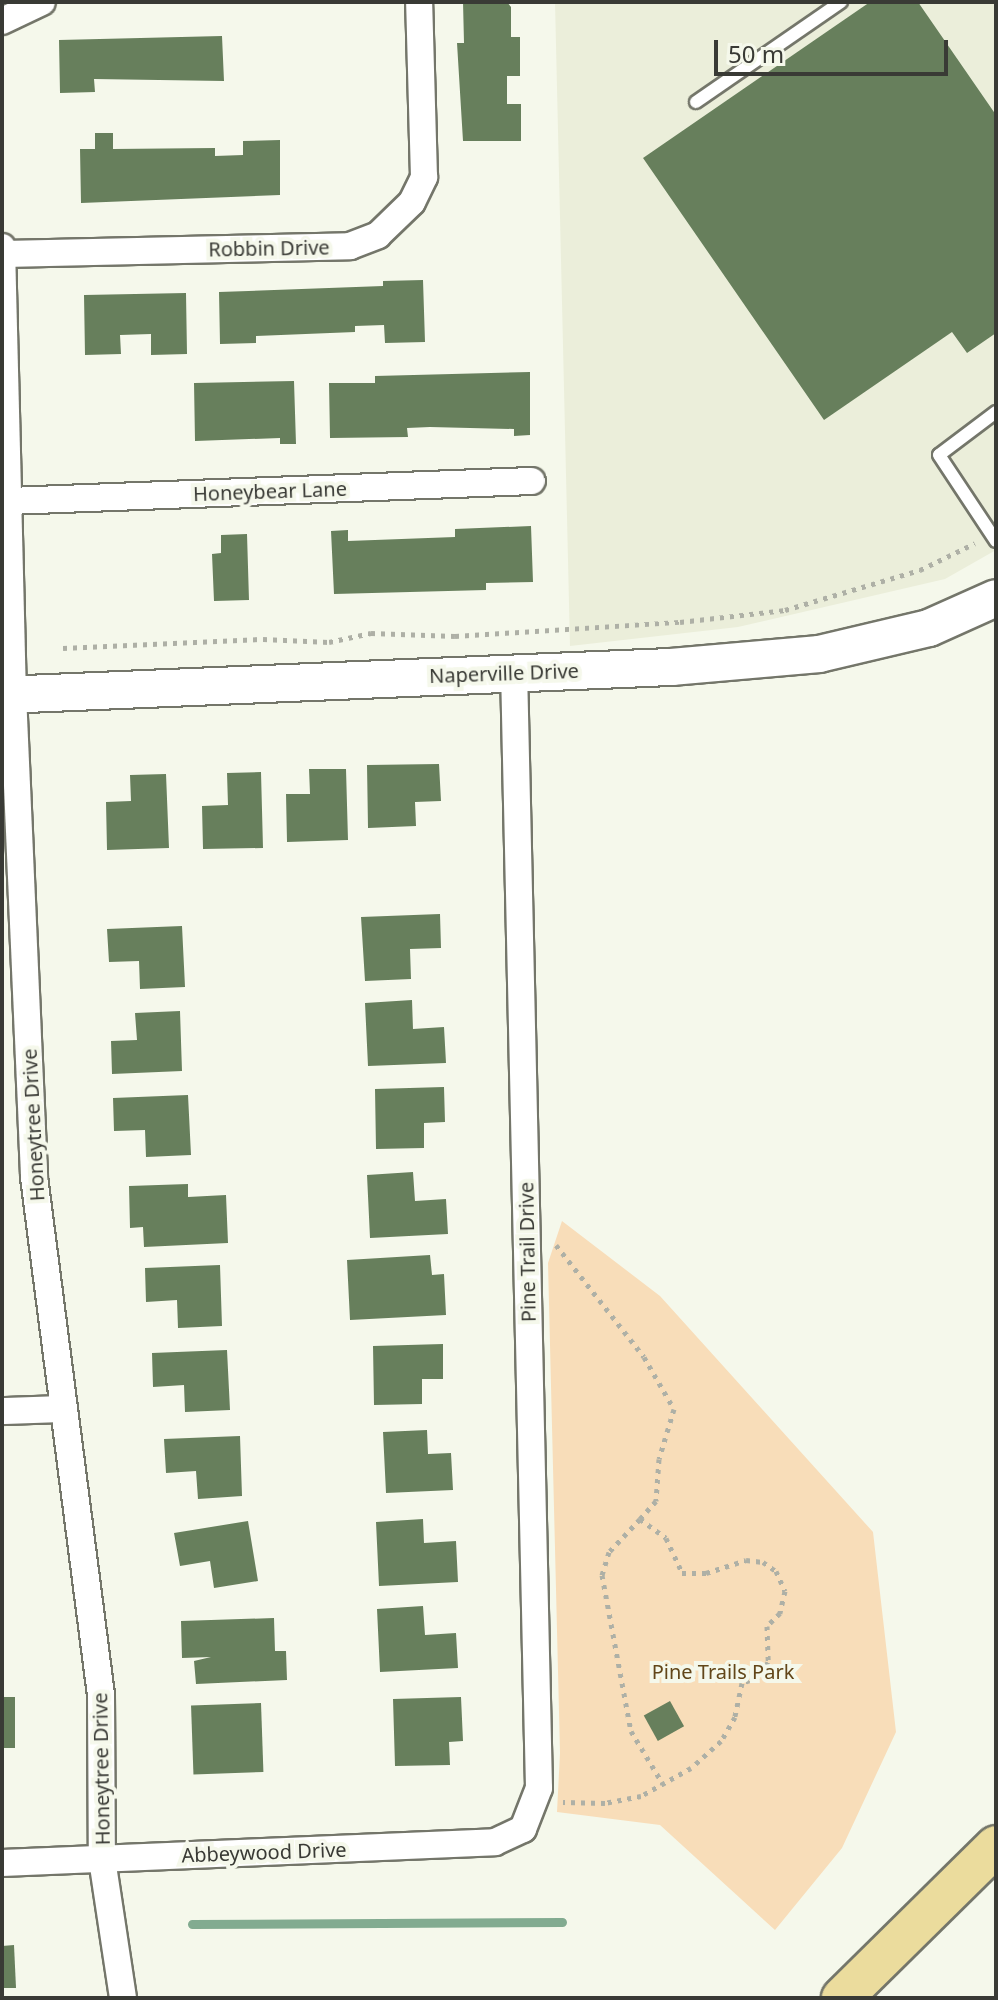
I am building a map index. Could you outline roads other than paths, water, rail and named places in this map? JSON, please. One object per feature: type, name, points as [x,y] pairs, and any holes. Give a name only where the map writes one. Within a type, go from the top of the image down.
[{"type":"main road","points":[[842,1998],[996,1846]]},
{"type":"street","points":[[2,21],[42,2]]},
{"type":"street","name":"Robbin Drive","points":[[3,251],[350,246],[378,235],[412,202],[424,177],[419,2]]},
{"type":"street","name":"Honeytree Drive","points":[[3,251],[3,377],[9,501],[8,695],[34,1177],[101,1695],[102,1859],[123,1998]]},
{"type":"street","name":"Honeybear Lane","points":[[9,501],[532,481]]},
{"type":"street","name":"Naperville Drive","points":[[8,695],[671,667],[819,654],[929,628],[996,598]]},
{"type":"street","name":"Pine Trail Drive","points":[[514,673],[539,1788],[523,1829]]},
{"type":"street","points":[[2,1411],[63,1409]]},
{"type":"street","name":"Abbeywood Drive","points":[[2,1863],[495,1842],[523,1829]]},
{"type":"lane","points":[[696,102],[841,2]]},
{"type":"lane","points":[[994,538],[939,455],[996,412]]},
{"type":"waterway","points":[[192,1924],[562,1922]]},
{"type":"park label","name":"Pine Trails Park","points":[[723,1671]]}]
